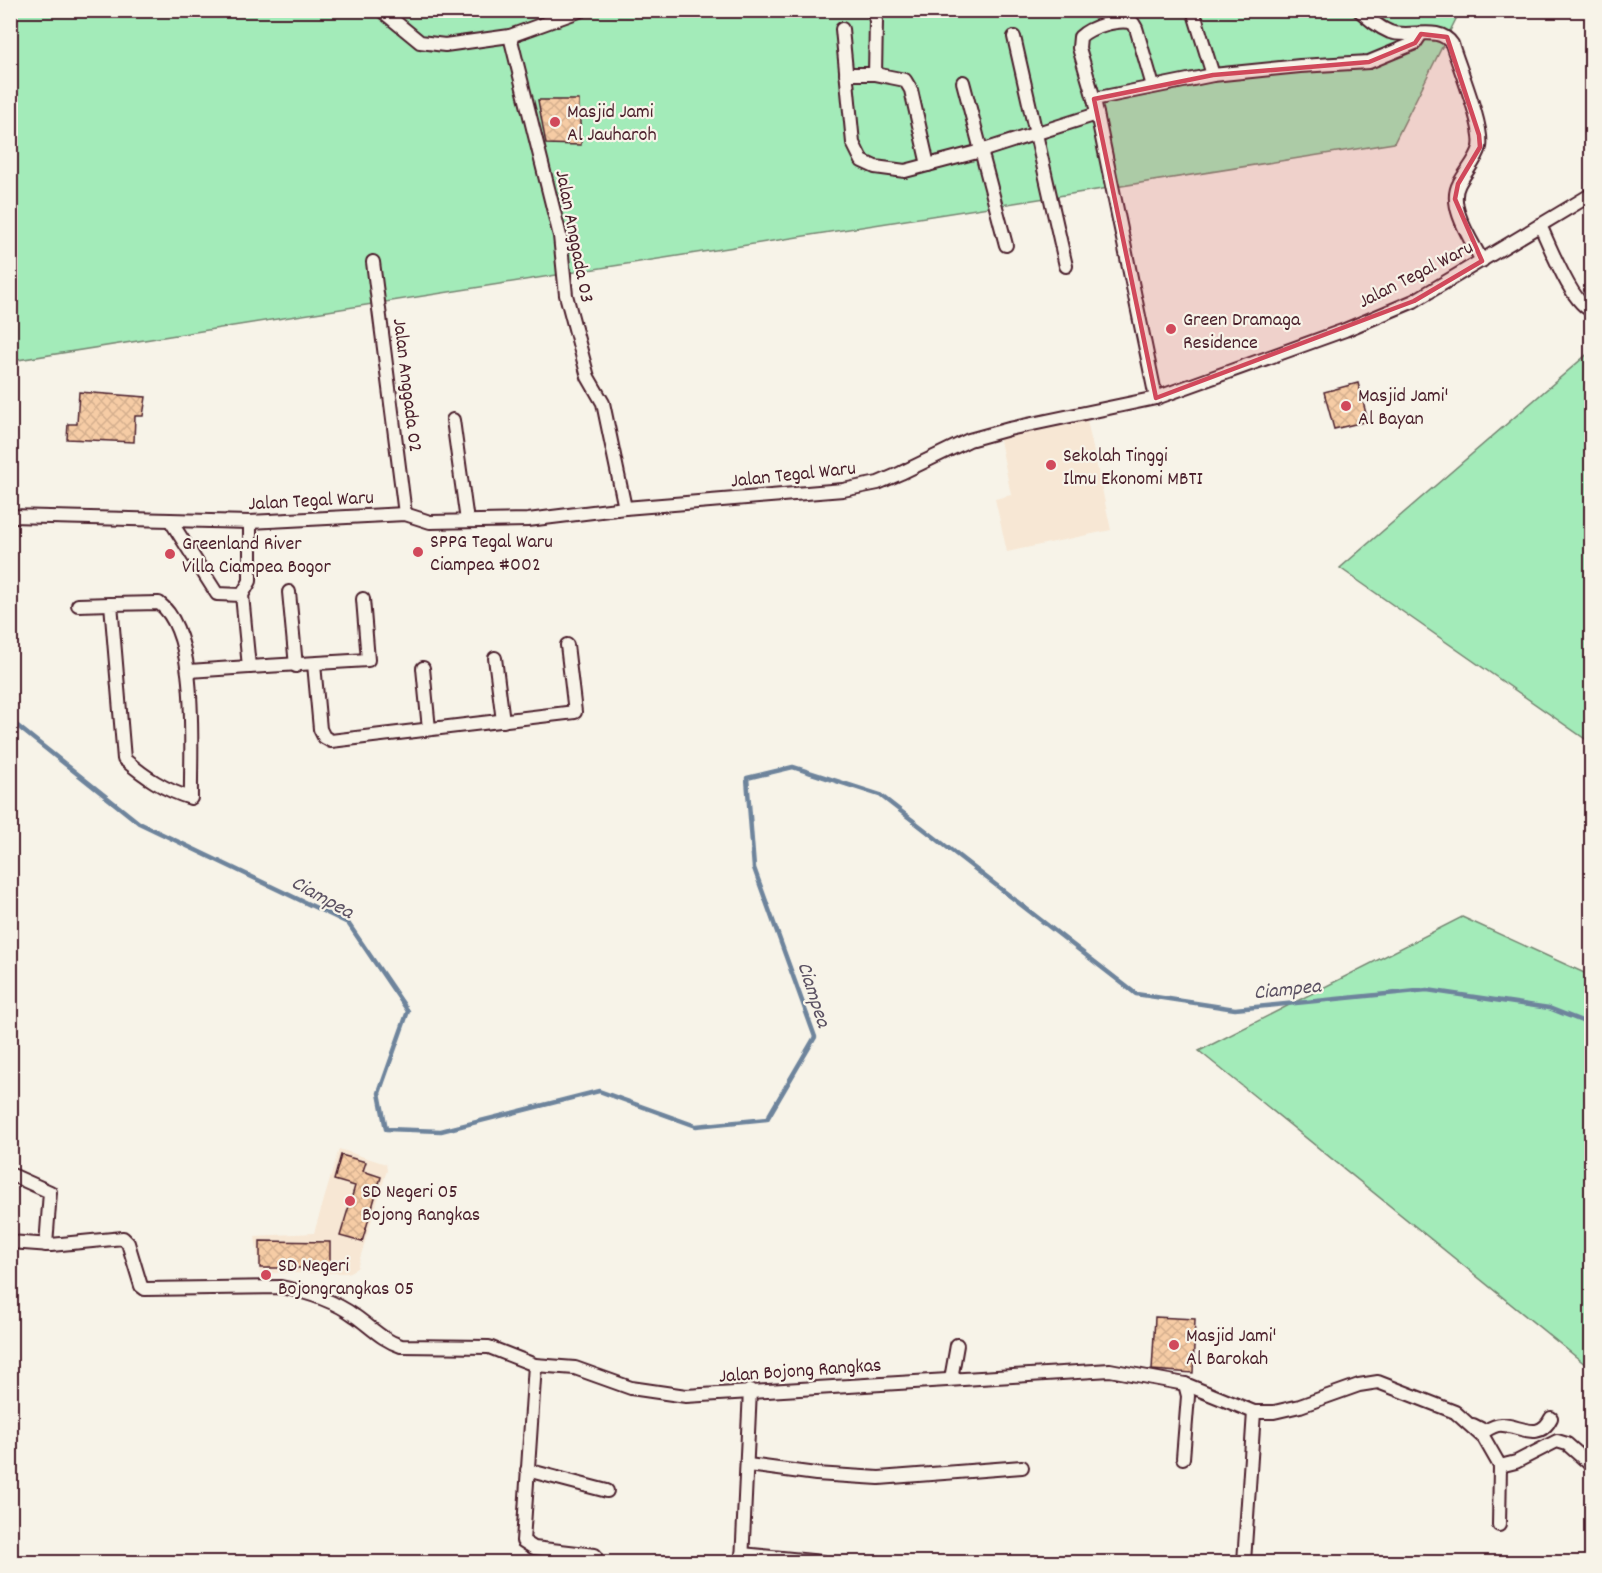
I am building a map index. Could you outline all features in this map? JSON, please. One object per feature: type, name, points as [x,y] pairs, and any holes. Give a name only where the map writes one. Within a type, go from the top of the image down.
[{"type":"street","points":[[381,10],[420,42],[445,45],[510,36],[582,10]]},
{"type":"street","points":[[873,10],[876,21],[875,74]]},
{"type":"street","points":[[1193,10],[1213,75]]},
{"type":"street","points":[[1359,10],[1378,26],[1391,32],[1438,34],[1447,37],[1452,44],[1477,122],[1480,147],[1458,184],[1455,199],[1482,261]]},
{"type":"street","points":[[1153,86],[1133,23],[1124,21],[1088,31],[1080,37],[1078,48],[1094,99],[1156,398]]},
{"type":"street","points":[[842,29],[853,143],[862,161],[893,171],[928,165],[981,152],[1097,114]]},
{"type":"street","points":[[1094,99],[1213,75],[1369,62],[1415,43],[1421,34]]},
{"type":"street","name":"Jalan Anggada 03","points":[[510,36],[560,236],[566,295],[588,376],[603,403],[625,508]]},
{"type":"street","points":[[1014,37],[1066,266]]},
{"type":"street","points":[[846,74],[875,74],[904,80],[911,90],[928,165]]},
{"type":"street","points":[[963,82],[1006,245]]},
{"type":"street","name":"Jalan Tegal Waru","points":[[10,516],[250,522],[405,514],[430,522],[528,520],[625,508],[843,490],[878,483],[953,447],[985,435],[1156,398],[1377,317],[1414,301],[1592,194]]},
{"type":"street","points":[[1540,225],[1575,299],[1585,309],[1592,310]]},
{"type":"street","name":"Jalan Anggada 02","points":[[373,262],[405,514]]},
{"type":"street","points":[[453,420],[467,521]]},
{"type":"street","points":[[170,520],[217,594],[242,595]]},
{"type":"street","points":[[249,667],[242,595],[250,581],[250,522]]},
{"type":"street","points":[[288,592],[296,666]]},
{"type":"street","points":[[189,671],[368,660],[363,599]]},
{"type":"street","points":[[78,605],[111,604],[159,603],[169,610],[177,623],[189,671],[191,798],[169,791],[147,778],[124,759],[111,604]]},
{"type":"street","points":[[314,664],[324,738],[331,741],[575,712],[567,645]]},
{"type":"street","points":[[495,658],[503,721]]},
{"type":"street","points":[[423,668],[429,729]]},
{"type":"street","points":[[10,1174],[50,1192],[46,1245]]},
{"type":"street","name":"Jalan Bojong Rangkas","points":[[10,1242],[46,1245],[123,1238],[128,1243],[141,1286],[145,1289],[281,1287],[326,1300],[353,1314],[388,1342],[401,1346],[489,1347],[535,1365],[574,1368],[631,1388],[686,1396],[750,1390],[1110,1370],[1185,1384],[1254,1412],[1279,1411],[1359,1385],[1378,1382],[1448,1408],[1470,1423],[1484,1438],[1500,1467]]},
{"type":"street","points":[[951,1379],[957,1345]]},
{"type":"street","points":[[535,1365],[523,1541],[534,1548],[595,1555]]},
{"type":"street","points":[[1183,1458],[1188,1396],[1185,1384]]},
{"type":"street","points":[[750,1390],[742,1558],[822,1563]]},
{"type":"street","points":[[1244,1563],[1254,1412]]},
{"type":"street","points":[[1470,1423],[1485,1431],[1503,1425],[1524,1432],[1538,1431],[1547,1426],[1551,1418]]},
{"type":"street","points":[[1499,1525],[1500,1467],[1516,1462],[1557,1441],[1567,1444],[1592,1466]]},
{"type":"street","points":[[748,1465],[816,1474],[879,1478],[1022,1467]]},
{"type":"street","points":[[527,1470],[607,1491]]},
{"type":"highlighted area","points":[[1421,34],[1447,37],[1479,135],[1480,147],[1458,184],[1455,199],[1482,261],[1414,301],[1156,398],[1094,99],[1213,75],[1369,62],[1415,43]]},
{"type":"shaded area","name":"Sekolah Tinggi Ilmu Ekonomi MBTI","points":[[1086,416],[1111,530],[1007,552],[995,499],[1011,495],[999,435]]},
{"type":"shaded area","name":"SD Negeri 05 Bojong Rangkas","points":[[339,1149],[386,1164],[387,1170],[357,1268],[348,1273],[260,1273],[255,1236],[314,1233]]},
{"type":"green space","points":[[11,11],[1460,11],[1394,143],[11,361]]},
{"type":"green space","points":[[1591,351],[1591,743],[1340,568]]},
{"type":"green space","points":[[1462,917],[1591,976],[1591,1369],[1199,1051]]},
{"type":"building","points":[[538,100],[579,100],[581,145],[546,144]]},
{"type":"building","name":"Masjid Jami' Al Bayan","points":[[1358,383],[1368,421],[1334,429],[1324,392]]},
{"type":"building","points":[[79,392],[146,397],[143,416],[135,416],[134,442],[67,439],[68,424],[77,424]]},
{"type":"building","points":[[341,1155],[366,1162],[363,1171],[381,1177],[362,1242],[340,1236],[355,1186],[334,1180]]},
{"type":"building","points":[[260,1241],[330,1242],[330,1268],[260,1268]]},
{"type":"building","name":"Masjid Jami' Al Barokah","points":[[1155,1317],[1195,1319],[1193,1373],[1152,1370]]},
{"type":"waterway","name":"Ciampea","points":[[10,720],[139,823],[348,923],[408,1011],[379,1093],[386,1129],[441,1131],[599,1091],[696,1126],[767,1119],[815,1037],[754,868],[747,778],[793,767],[880,795],[1136,994],[1235,1009],[1427,990],[1549,1008],[1592,1025]]},
{"type":"place","name":"Masjid Jami Al Jauharoh","points":[[555,122]]},
{"type":"place","name":"Green Dramaga Residence","points":[[1171,329]]},
{"type":"place","name":"Masjid Jami' Al Bayan","points":[[1346,406]]},
{"type":"place","name":"Sekolah Tinggi Ilmu Ekonomi MBTI","points":[[1051,465]]},
{"type":"place","name":"SPPG Tegal Waru Ciampea #002","points":[[418,552]]},
{"type":"place","name":"Greenland River Villa Ciampea Bogor","points":[[170,554]]},
{"type":"place","name":"SD Negeri 05 Bojong Rangkas","points":[[350,1201]]},
{"type":"place","name":"SD Negeri Bojongrangkas 05","points":[[266,1275]]},
{"type":"place","name":"Masjid Jami' Al Barokah","points":[[1174,1345]]}]
